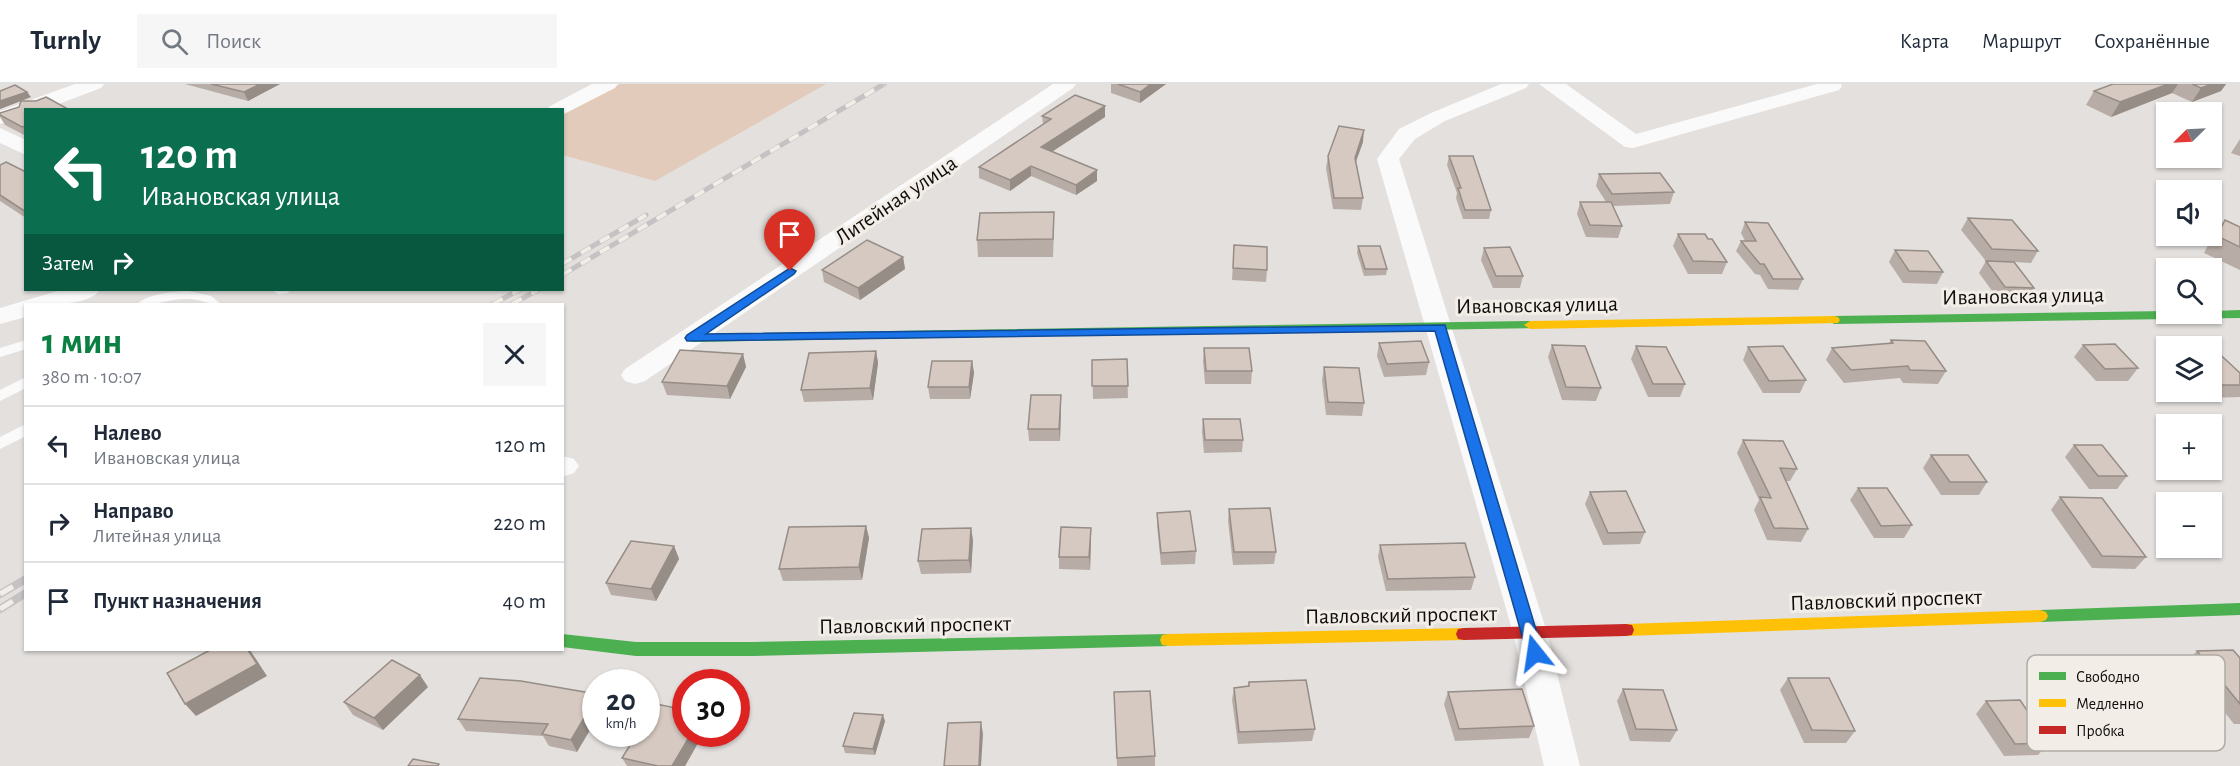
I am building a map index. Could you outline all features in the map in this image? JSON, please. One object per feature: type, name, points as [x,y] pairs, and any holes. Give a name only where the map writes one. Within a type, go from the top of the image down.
[{"type":"street","points":[[28,108],[94,84]]},
{"type":"street","points":[[561,108],[608,84]]},
{"type":"street","name":"Литейная улица","points":[[635,375],[1066,84]]},
{"type":"street","points":[[1519,84],[1438,117],[1407,134],[1388,159],[1530,633],[1562,766]]},
{"type":"street","points":[[1549,84],[1634,142],[1832,86]]},
{"type":"street","points":[[0,118],[24,109]]},
{"type":"street","points":[[0,135],[24,148]]},
{"type":"street","points":[[42,303],[84,291]]},
{"type":"street","points":[[0,316],[24,309]]},
{"type":"street","name":"Ивановская улица","points":[[692,338],[2240,314]]},
{"type":"street","name":"Павловский проспект","points":[[564,640],[636,649],[752,650],[1530,633],[2240,609]]},
{"type":"lane","points":[[148,303],[187,294],[203,296],[213,303]]},
{"type":"lane","points":[[0,353],[24,345]]},
{"type":"lane","points":[[0,396],[24,383]]},
{"type":"lane","points":[[0,444],[24,430]]},
{"type":"shaded area","points":[[620,84],[826,84],[655,181],[564,155],[564,112]]},
{"type":"building","points":[[211,84],[260,84],[244,92]]},
{"type":"building","points":[[1118,84],[1151,84],[1140,92]]},
{"type":"building","points":[[2113,84],[2168,84],[2120,102],[2094,91]]},
{"type":"building","points":[[2192,84],[2212,84],[2201,88]]},
{"type":"building","points":[[15,85],[27,92],[0,101],[0,91]]},
{"type":"building","points":[[1075,95],[1105,106],[1041,147],[1097,170],[1076,185],[1031,166],[1010,180],[979,167],[1051,119],[1042,116]]},
{"type":"building","points":[[46,97],[66,108],[24,108],[24,126],[22,127],[0,115],[0,113],[19,107],[21,101],[36,101]]},
{"type":"building","points":[[1339,126],[1364,130],[1355,158],[1363,198],[1334,198],[1328,156]]},
{"type":"building","points":[[1449,156],[1473,156],[1491,210],[1465,210],[1458,188],[1461,188]]},
{"type":"building","points":[[6,162],[24,171],[24,211],[0,195],[0,165]]},
{"type":"building","points":[[1660,173],[1674,192],[1612,194],[1599,174]]},
{"type":"building","points":[[1580,202],[1611,202],[1622,226],[1590,225]]},
{"type":"building","points":[[1054,212],[1053,239],[977,240],[980,213]]},
{"type":"building","points":[[1968,218],[2012,220],[2038,251],[1992,249]]},
{"type":"building","points":[[2225,220],[2240,227],[2240,247],[2222,238],[2222,226]]},
{"type":"building","points":[[1745,222],[1768,223],[1803,279],[1773,279],[1764,264],[1760,264],[1741,241],[1756,241]]},
{"type":"building","points":[[1678,234],[1705,234],[1708,239],[1712,239],[1727,262],[1693,261]]},
{"type":"building","points":[[867,240],[903,257],[858,288],[822,270]]},
{"type":"building","points":[[1234,245],[1267,247],[1267,270],[1233,268]]},
{"type":"building","points":[[1358,246],[1380,246],[1387,269],[1365,269]]},
{"type":"building","points":[[1510,247],[1523,276],[1496,276],[1484,248]]},
{"type":"building","points":[[1895,250],[1928,251],[1943,272],[1909,271]]},
{"type":"building","points":[[1986,261],[2014,262],[2034,288],[2005,287]]},
{"type":"building","points":[[1891,340],[1925,341],[1946,371],[1910,370],[1908,366],[1851,370],[1832,348],[1893,343]]},
{"type":"building","points":[[1421,341],[1429,362],[1387,364],[1379,343]]},
{"type":"building","points":[[2115,344],[2138,368],[2105,369],[2083,345]]},
{"type":"building","points":[[1552,345],[1585,346],[1601,388],[1566,387]]},
{"type":"building","points":[[1636,346],[1666,347],[1685,384],[1653,384]]},
{"type":"building","points":[[1783,346],[1806,380],[1769,381],[1748,347]]},
{"type":"building","points":[[1204,348],[1249,348],[1252,371],[1206,371]]},
{"type":"building","points":[[680,350],[743,354],[727,386],[662,382]]},
{"type":"building","points":[[876,351],[870,388],[801,390],[809,353]]},
{"type":"building","points":[[2222,356],[2240,373],[2240,385],[2222,385]]},
{"type":"building","points":[[1127,359],[1128,386],[1092,386],[1092,360]]},
{"type":"building","points":[[932,361],[972,361],[969,387],[928,387]]},
{"type":"building","points":[[1324,367],[1359,368],[1364,403],[1328,402]]},
{"type":"building","points":[[1031,395],[1061,395],[1059,429],[1028,429]]},
{"type":"building","points":[[1203,419],[1240,419],[1243,440],[1205,440]]},
{"type":"building","points":[[1743,440],[1783,441],[1797,469],[1780,468],[1808,529],[1774,528],[1760,497],[1771,498]]},
{"type":"building","points":[[2074,445],[2102,445],[2127,476],[2098,476]]},
{"type":"building","points":[[1931,455],[1968,455],[1987,482],[1950,482]]},
{"type":"building","points":[[1858,488],[1887,488],[1912,525],[1881,526]]},
{"type":"building","points":[[1626,491],[1645,532],[1608,533],[1590,492]]},
{"type":"building","points":[[2060,497],[2102,498],[2146,557],[2102,556]]},
{"type":"building","points":[[1270,508],[1276,552],[1234,552],[1229,509]]},
{"type":"building","points":[[1190,511],[1196,551],[1161,553],[1157,513]]},
{"type":"building","points":[[866,526],[859,567],[779,569],[789,527]]},
{"type":"building","points":[[1061,527],[1091,528],[1089,557],[1059,557]]},
{"type":"building","points":[[971,528],[969,560],[918,561],[922,529]]},
{"type":"building","points":[[631,541],[674,546],[651,589],[606,583]]},
{"type":"building","points":[[1465,543],[1475,577],[1388,579],[1380,545]]},
{"type":"building","points":[[2233,650],[2240,658],[2240,704],[2225,686],[2225,655],[2200,655],[2197,651]]},
{"type":"building","points":[[208,651],[249,651],[257,664],[185,704],[167,673]]},
{"type":"building","points":[[392,660],[420,675],[374,718],[344,702]]},
{"type":"building","points":[[480,678],[521,681],[582,692],[582,722],[571,740],[542,734],[548,724],[458,719]]},
{"type":"building","points":[[1788,678],[1829,678],[1855,731],[1812,730]]},
{"type":"building","points":[[1306,680],[1315,729],[1239,732],[1234,688],[1249,686],[1249,682]]},
{"type":"building","points":[[1522,689],[1534,726],[1459,729],[1448,692]]},
{"type":"building","points":[[1623,689],[1663,690],[1677,730],[1636,729]]},
{"type":"building","points":[[1150,691],[1155,756],[1117,758],[1114,692]]},
{"type":"building","points":[[2020,700],[2027,710],[2027,744],[2015,744],[1986,701]]},
{"type":"building","points":[[660,705],[672,707],[672,747],[683,747],[672,766],[658,766],[622,758],[629,747],[660,747]]},
{"type":"building","points":[[854,713],[883,715],[873,749],[843,746]]},
{"type":"building","points":[[981,722],[979,766],[944,766],[948,723]]},
{"type":"building","points":[[413,759],[439,764],[438,766],[408,766]]},
{"type":"railway","points":[[564,274],[884,84]]},
{"type":"railway","points":[[564,263],[646,215]]},
{"type":"railway","points":[[495,303],[517,291]]},
{"type":"railway","points":[[514,303],[536,291]]},
{"type":"railway","points":[[0,594],[24,580]]},
{"type":"railway","points":[[0,609],[24,594]]},
{"type":"traffic: fast","points":[[1834,320],[2240,314]]},
{"type":"traffic: fast","points":[[692,338],[1530,325]]},
{"type":"traffic: fast","points":[[2040,616],[2240,609]]},
{"type":"traffic: fast","points":[[564,640],[636,649],[752,649],[1168,640]]},
{"type":"traffic: slow","points":[[1530,325],[1834,320]]},
{"type":"traffic: slow","points":[[1626,630],[2040,616]]},
{"type":"traffic: slow","points":[[1168,640],[1464,634]]},
{"type":"traffic: jam","points":[[1464,634],[1626,630]]},
{"type":"route","points":[[790,271],[692,338],[1440,327],[1535,653]]}]
